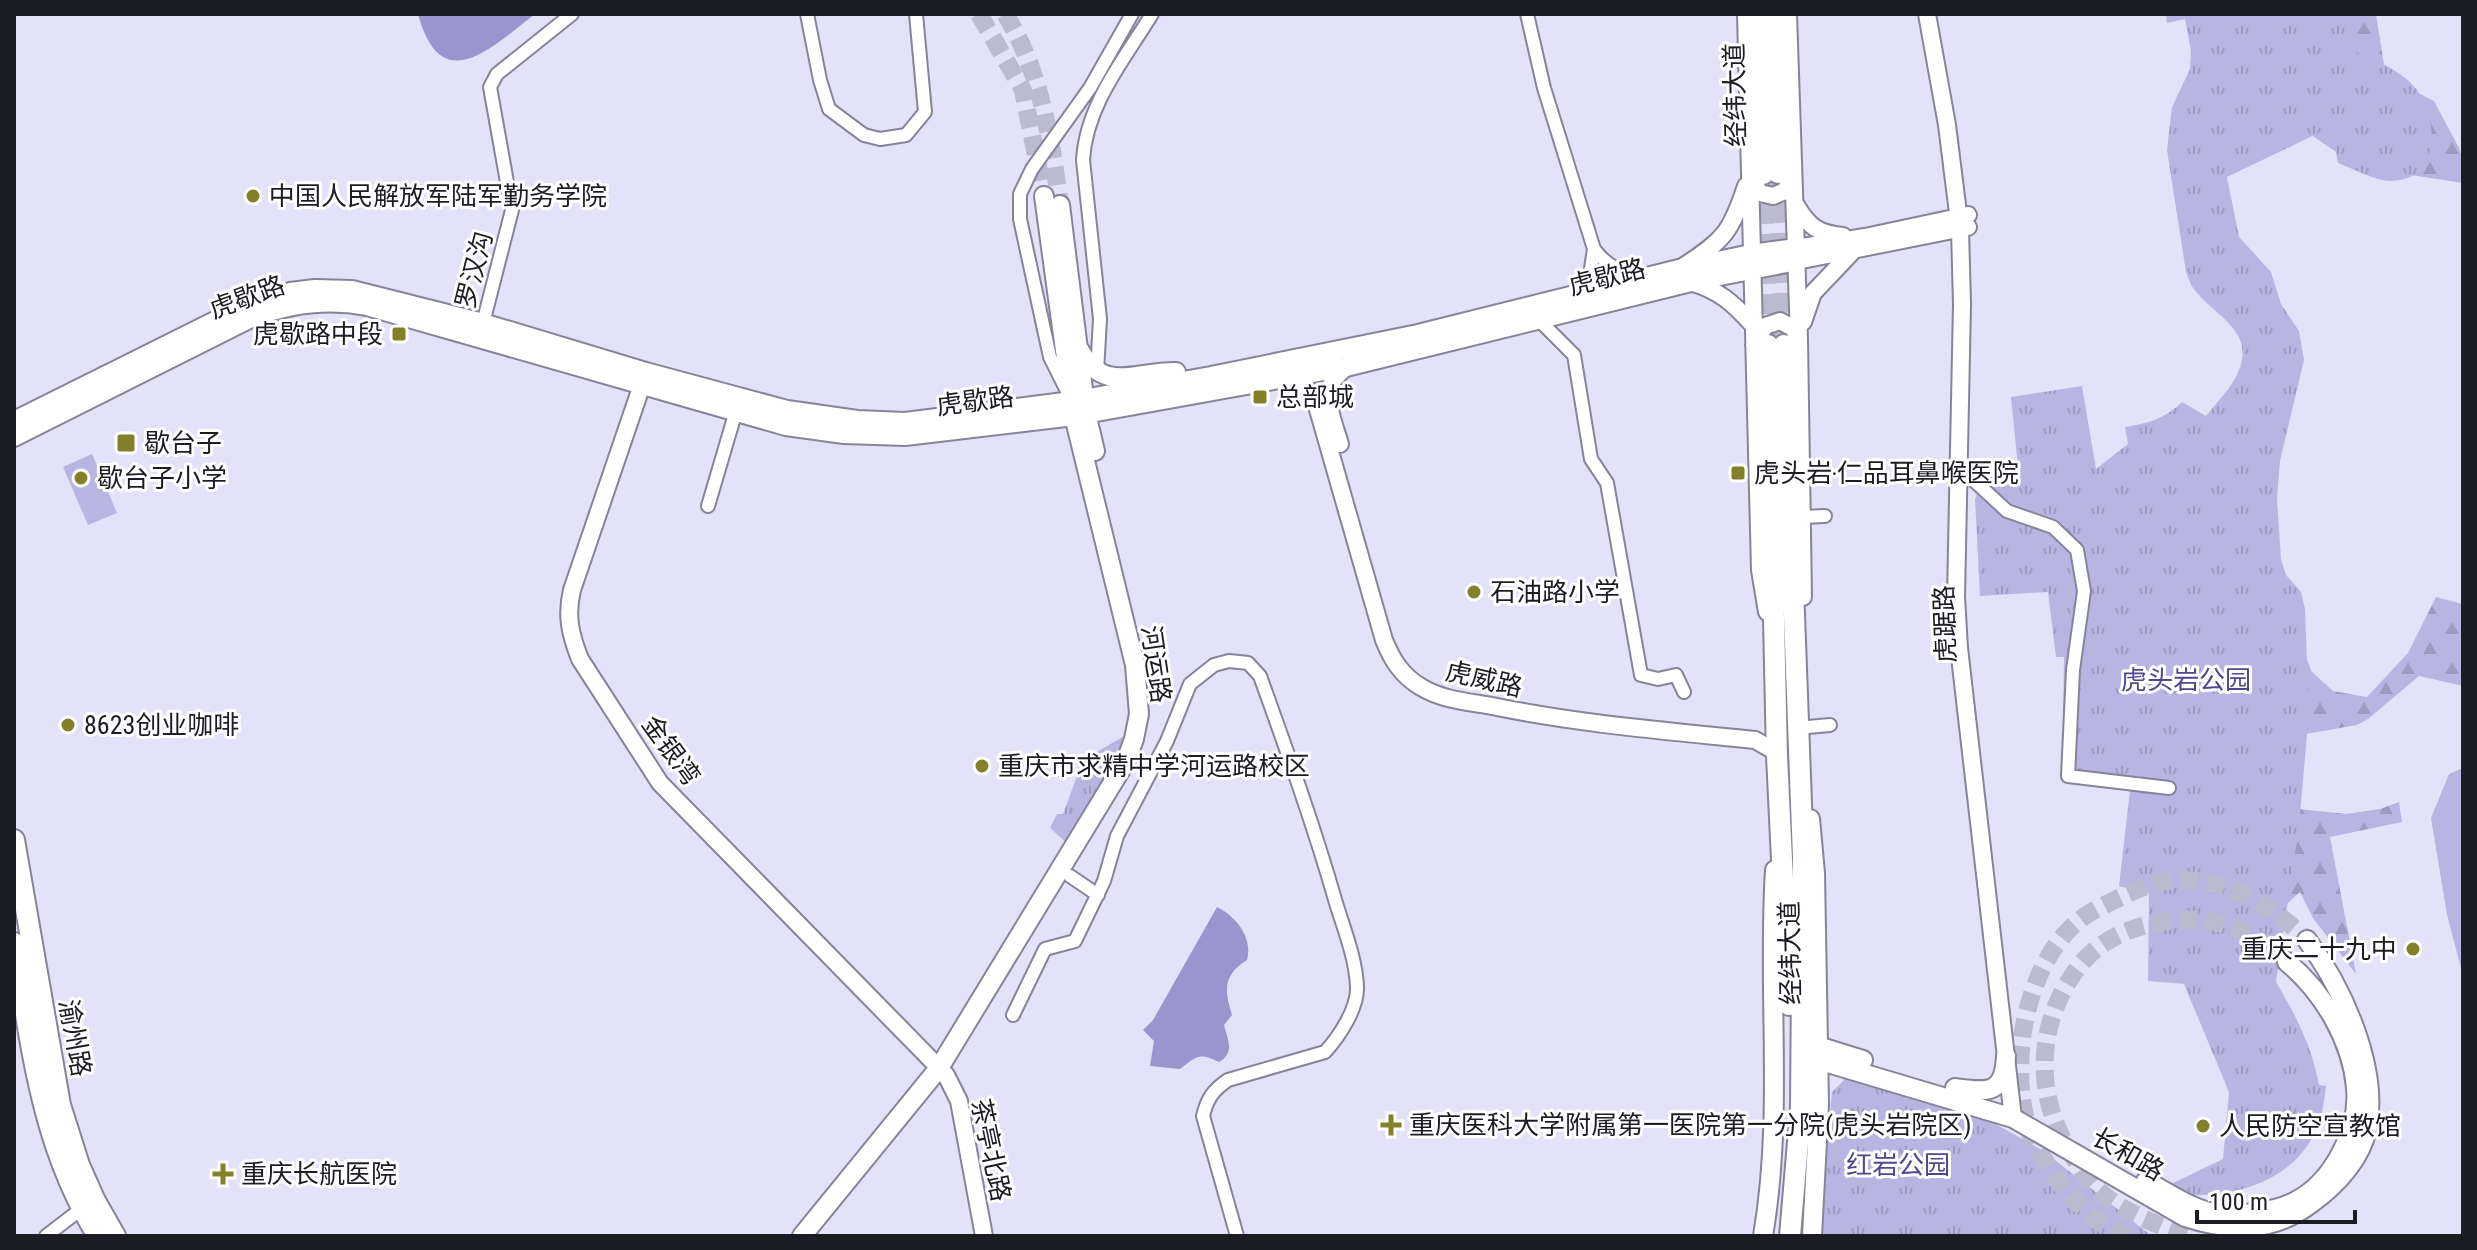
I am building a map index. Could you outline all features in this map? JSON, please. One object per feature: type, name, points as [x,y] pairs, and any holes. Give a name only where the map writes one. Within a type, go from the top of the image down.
[{"type":"main road","name":"经纬大道","points":[[1759,14],[1771,174]]},
{"type":"main road","name":"经纬大道","points":[[1771,174],[1774,14]]},
{"type":"main road","name":"河运路","points":[[802,1236],[942,1072],[1126,761],[1134,739],[1139,714],[1135,665],[1079,407],[1052,200],[1078,348],[1079,407],[1146,663],[1149,714],[1144,739],[1136,764],[1070,876],[942,1072],[818,1236]]},
{"type":"main road","name":"虎歇路","points":[[14,421],[243,307],[290,292],[315,289],[352,290],[644,378],[736,411],[816,432],[889,435],[1294,378],[1540,321],[1685,276],[1796,254]]},
{"type":"main road","name":"虎歇路","points":[[644,378],[787,410],[857,420],[905,422],[1079,407],[1211,376],[1418,334],[1655,276],[1685,276]]},
{"type":"main road","name":"虎歇路","points":[[14,437],[251,318],[292,305],[351,303],[481,330]]},
{"type":"main road","name":"经纬大道","points":[[1776,343],[1798,760],[1810,820],[1815,873],[1818,1053],[1812,1236]]},
{"type":"main road","points":[[1776,343],[1774,656],[1786,920],[1789,1106],[1777,1236]]},
{"type":"main road","points":[[1078,348],[1097,372],[1111,378],[1163,372],[1211,376]]},
{"type":"main road","points":[[1790,1236],[1801,1107],[1803,857],[1798,760]]},
{"type":"main road","name":"经纬大道","points":[[1763,1236],[1775,1119],[1773,908],[1779,804]]},
{"type":"main road","name":"渝州路","points":[[14,840],[60,1105],[98,1236]]},
{"type":"main road","name":"长和路","points":[[1818,1053],[2016,1114],[2185,1217],[2214,1226],[2262,1226],[2304,1209],[2342,1176],[2355,1158],[2367,1131],[2368,1081],[2346,1001],[2307,940]]},
{"type":"main road","name":"渝州路","points":[[14,943],[44,1112],[63,1171],[115,1236]]},
{"type":"main road","name":"长和路","points":[[1818,1053],[1955,1088],[2016,1114],[2190,1205],[2218,1215],[2261,1212],[2297,1201],[2317,1185],[2342,1149],[2352,1127],[2356,1107],[2351,1061],[2332,1015],[2318,993],[2287,962]]},
{"type":"main road","points":[[1955,1088],[1977,1090],[1998,1085],[2004,1078],[2006,1056]]},
{"type":"street","name":"罗汉沟","points":[[481,330],[512,210],[490,87],[497,74],[572,14]]},
{"type":"street","points":[[807,14],[829,109],[864,135],[880,139],[906,135],[925,112],[916,14]]},
{"type":"street","points":[[1079,407],[1050,357],[1019,206],[1025,182],[1090,88],[1132,14]]},
{"type":"street","points":[[1083,160],[1084,143],[1093,112],[1152,14]]},
{"type":"street","points":[[1527,14],[1540,75],[1594,249],[1590,275],[1585,284],[1564,299]]},
{"type":"street","points":[[1746,14],[1771,174],[1813,229],[1859,244],[1813,293],[1804,316],[1776,343]]},
{"type":"street","points":[[1753,325],[1751,261],[1771,174],[1788,14]]},
{"type":"street","name":"虎踞路","points":[[1927,14],[1965,222],[1972,303],[1968,646],[2016,1114]]},
{"type":"street","points":[[1060,130],[1070,126],[1078,129],[1083,160],[1100,319],[1097,372]]},
{"type":"street","points":[[1771,174],[1737,213],[1725,235],[1685,276],[1714,289],[1732,302],[1753,325],[1776,343]]},
{"type":"street","points":[[1795,202],[1796,254],[1776,343],[1802,517],[1803,600],[1795,670]]},
{"type":"street","name":"虎踞路","points":[[1965,222],[1956,597],[1958,635],[2006,1056],[2016,1114]]},
{"type":"street","name":"虎歇路","points":[[1796,254],[1965,222]]},
{"type":"street","points":[[1594,249],[1606,264],[1620,272],[1655,276]]},
{"type":"street","points":[[1540,321],[1574,355],[1591,459],[1607,483],[1641,675],[1658,679],[1676,675],[1684,692]]},
{"type":"street","name":"虎威路","points":[[1346,367],[1332,381],[1330,388],[1333,418],[1391,638],[1404,664],[1414,673],[1438,688],[1546,710],[1754,733],[1766,728],[1776,718]]},
{"type":"street","name":"金银湾","points":[[644,378],[570,599],[569,623],[580,659],[660,783],[942,1072]]},
{"type":"street","name":"虎威路","points":[[1294,378],[1303,383],[1315,399],[1384,640],[1390,656],[1409,678],[1422,687],[1452,698],[1552,719],[1755,740],[1764,743],[1777,756]]},
{"type":"street","points":[[708,506],[736,411]]},
{"type":"street","points":[[1968,475],[2007,511],[2053,527],[2077,550],[2084,591],[2073,670],[2068,776],[2169,788]]},
{"type":"street","points":[[1802,517],[1825,516]]},
{"type":"street","points":[[1013,1015],[1045,949],[1075,941],[1098,895],[1117,836],[1167,741],[1190,684],[1214,665],[1229,661],[1248,663],[1254,667],[1260,676],[1315,828],[1347,939],[1357,987],[1355,1001],[1335,1041],[1325,1052],[1228,1080],[1214,1089],[1206,1103],[1203,1116],[1237,1236]]},
{"type":"street","points":[[1797,728],[1830,725]]},
{"type":"street","points":[[1070,876],[1098,895]]},
{"type":"street","name":"茶亭北路","points":[[942,1072],[959,1101],[984,1236]]},
{"type":"street","points":[[46,1236],[88,1204]]},
{"type":"green space","name":"虎头岩公园","points":[[2166,14],[2359,14],[2354,51],[2388,67],[2411,83],[2424,102],[2432,132],[2427,160],[2419,171],[2407,178],[2391,181],[2371,177],[2338,163],[2331,127],[2227,177],[2239,237],[2271,272],[2281,304],[2299,331],[2304,360],[2280,461],[2277,498],[2281,559],[2286,575],[2301,592],[2305,609],[2309,712],[2299,826],[2276,982],[2302,1032],[2319,1085],[2326,1086],[2317,1128],[2304,1151],[2290,1165],[2256,1185],[2236,1191],[2197,1195],[2178,1194],[2171,1184],[2223,1159],[2229,1092],[2184,984],[2148,981],[2149,893],[2119,886],[2130,790],[2062,780],[2064,657],[2056,657],[2048,592],[1980,596],[1975,499],[1981,484],[1991,476],[2018,467],[2011,397],[2082,386],[2096,469],[2128,444],[2125,427],[2156,419],[2182,402],[2206,416],[2239,370],[2242,344],[2237,334],[2202,299],[2186,272],[2167,150],[2172,107],[2190,69],[2191,51],[2185,19],[2167,23]]},
{"type":"green space","points":[[2239,14],[2376,14],[2386,77],[2434,101],[2463,160],[2463,183],[2358,167],[2304,130],[2301,96],[2279,86],[2234,121],[2214,177],[2215,238],[2269,282],[2278,313],[2296,353],[2297,373],[2261,504],[2274,549],[2281,599],[2312,672],[2333,691],[2367,697],[2408,653],[2436,597],[2463,604],[2463,686],[2419,676],[2357,725],[2300,735],[2279,747],[2299,809],[2346,814],[2380,809],[2399,802],[2402,822],[2330,837],[2356,974],[2313,918],[2300,892],[2278,912],[2257,966],[2271,998],[2277,1029],[2255,1019],[2177,910],[2178,834],[2185,805],[2197,807],[2221,772],[2192,749],[2197,720],[2196,617],[2204,596],[2198,565],[2185,530],[2194,476],[2223,458],[2240,420],[2275,367],[2241,325],[2196,289],[2173,136],[2200,59],[2231,75],[2253,60],[2258,49],[2243,39]]},
{"type":"green space","points":[[92,454],[117,513],[88,525],[63,467]]},
{"type":"green space","points":[[1124,736],[1116,761],[1067,843],[1050,828],[1057,814],[1063,814],[1083,760]]},
{"type":"green space","points":[[2463,768],[2463,976],[2447,915],[2431,818],[2449,774]]},
{"type":"green space","name":"红岩公园","points":[[1848,1076],[1981,1116],[2042,1150],[2152,1236],[1819,1236],[1832,1092]]},
{"type":"shaded area","points":[[418,14],[535,14],[485,51],[469,59],[454,60],[440,55],[428,40]]},
{"type":"shaded area","points":[[1217,907],[1237,922],[1248,944],[1247,960],[1233,971],[1228,984],[1232,1015],[1224,1025],[1229,1046],[1227,1055],[1219,1062],[1198,1057],[1180,1069],[1150,1066],[1154,1041],[1143,1030],[1153,1020]]},
{"type":"tunnel","points":[[979,14],[1023,90],[1044,196]]},
{"type":"tunnel","points":[[1005,14],[1028,59],[1043,106],[1060,205]]},
{"type":"tunnel","points":[[1778,173],[1784,345]]},
{"type":"tunnel","points":[[1763,174],[1768,342]]},
{"type":"tunnel","points":[[2128,1236],[2106,1226],[2077,1203],[2054,1175],[2030,1133],[2023,1107],[2021,1048],[2034,988],[2046,961],[2062,937],[2091,912],[2149,885],[2180,880],[2220,886],[2240,893],[2276,914],[2307,940]]},
{"type":"tunnel","points":[[2186,1236],[2141,1217],[2100,1192],[2071,1153],[2050,1107],[2046,1083],[2048,1033],[2055,1009],[2065,986],[2093,952],[2125,932],[2163,922],[2201,920],[2229,926],[2256,938],[2287,962]]},
{"type":"place","name":"中国人民解放军陆军勤务学院","points":[[253,196]]},
{"type":"place","name":"虎歇路中段","points":[[399,334]]},
{"type":"place","name":"总部城","points":[[1260,397]]},
{"type":"place","name":"歇台子","points":[[126,443]]},
{"type":"place","name":"虎头岩‧仁品耳鼻喉医院","points":[[1738,473]]},
{"type":"place","name":"歇台子小学","points":[[81,478]]},
{"type":"place","name":"石油路小学","points":[[1474,592]]},
{"type":"place","name":"8623创业咖啡","points":[[68,725]]},
{"type":"place","name":"重庆市求精中学河运路校区","points":[[982,766]]},
{"type":"place","name":"重庆二十九中","points":[[2413,949]]},
{"type":"place","name":"重庆医科大学附属第一医院第一分院(虎头岩院区)","points":[[1391,1125]]},
{"type":"place","name":"人民防空宣教馆","points":[[2203,1126]]},
{"type":"place","name":"重庆长航医院","points":[[223,1174]]}]
